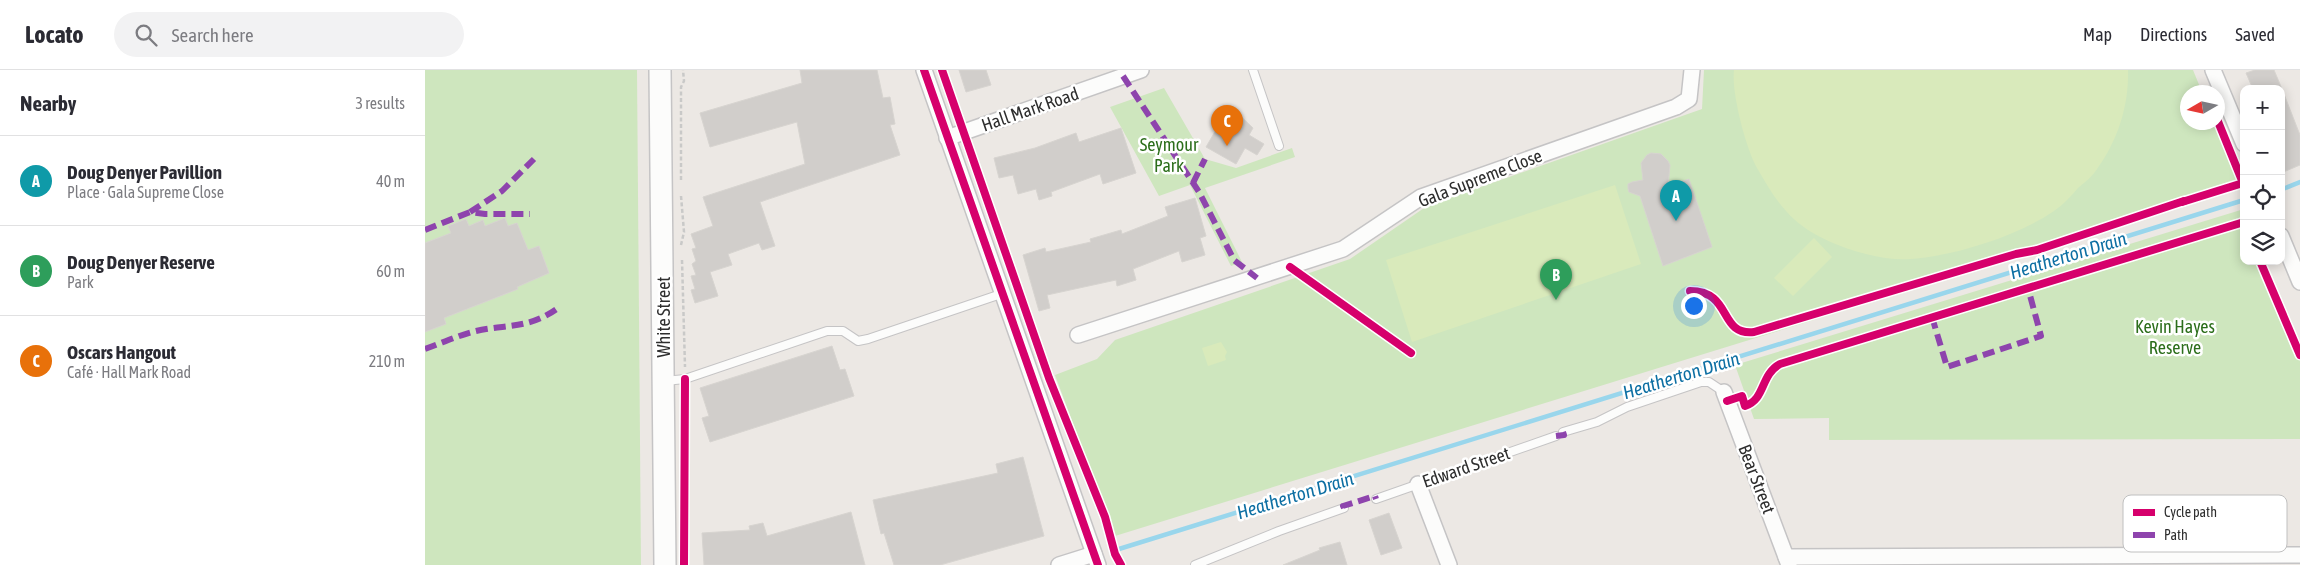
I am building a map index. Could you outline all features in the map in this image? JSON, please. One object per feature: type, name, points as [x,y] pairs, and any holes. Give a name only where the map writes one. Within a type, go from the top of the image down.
[{"type":"main road","name":"White Street","points":[[660,70],[665,565]]},
{"type":"street","points":[[924,70],[1001,294],[1096,560],[1059,565]]},
{"type":"street","name":"Gala Supreme Close","points":[[1078,335],[1343,249],[1421,197],[1676,107],[1689,99],[1691,70]]},
{"type":"street","points":[[2213,70],[2240,134]]},
{"type":"street","name":"Hall Mark Road","points":[[947,138],[1108,75],[1136,71]]},
{"type":"street","points":[[2285,246],[2300,282]]},
{"type":"street","name":"Bear Street","points":[[1724,392],[1788,561]]},
{"type":"street","points":[[1418,484],[1449,565]]},
{"type":"street","points":[[1788,561],[2300,555]]},
{"type":"lane","points":[[1253,70],[1279,146]]},
{"type":"lane","points":[[663,381],[685,380],[827,331],[843,331],[858,341],[868,339],[1001,294]]},
{"type":"lane","name":"Edward Street","points":[[1376,499],[1597,422],[1632,405],[1701,382],[1709,382],[1724,392]]},
{"type":"lane","points":[[1195,565],[1286,528],[1344,508]]},
{"type":"path","points":[[681,247],[684,232],[681,198],[683,70]]},
{"type":"path","points":[[681,256],[685,328],[685,380]]},
{"type":"green space","points":[[425,70],[637,70],[641,565],[425,565]]},
{"type":"green space","points":[[1704,70],[2193,70],[2199,85],[2180,85],[2180,130],[2217,130],[2240,187],[2184,201],[2102,231],[1115,536],[1055,375],[1097,359],[1115,340],[1350,259],[1427,206],[1702,109]]},
{"type":"green space","points":[[1734,70],[2128,70],[2128,83],[2121,122],[2111,146],[2089,179],[2057,209],[2023,229],[1966,249],[1928,257],[1897,259],[1866,254],[1834,243],[1806,228],[1784,209],[1761,175],[1748,148],[1737,106]]},
{"type":"green space","name":"Seymour Park","points":[[1164,88],[1205,159],[1236,168],[1292,148],[1295,157],[1205,188],[1242,262],[1231,266],[1190,185],[1159,196],[1110,107]]},
{"type":"green space","points":[[1615,185],[1641,264],[1412,342],[1386,260]]},
{"type":"green space","name":"Kevin Hayes Reserve","points":[[2240,210],[2240,265],[2266,265],[2297,341],[2300,340],[2300,439],[1829,440],[1829,418],[1754,419],[1735,365]]},
{"type":"green space","points":[[1814,238],[1832,257],[1793,296],[1774,278]]},
{"type":"green space","points":[[1221,342],[1227,352],[1226,360],[1208,366],[1202,348]]},
{"type":"building","points":[[800,70],[877,70],[883,98],[890,97],[895,124],[890,125],[900,155],[760,202],[775,246],[762,250],[759,243],[728,254],[732,265],[710,272],[718,296],[695,303],[691,290],[695,289],[691,276],[696,275],[692,264],[696,261],[692,249],[696,248],[691,234],[713,226],[703,197],[805,164],[797,122],[710,147],[700,113],[802,83]]},
{"type":"building","points":[[959,70],[986,70],[991,85],[966,92]]},
{"type":"building","points":[[2255,70],[2274,70],[2280,85],[2251,85],[2246,73]]},
{"type":"building","points":[[2285,97],[2300,135],[2300,165],[2285,171]]},
{"type":"building","points":[[1230,106],[1253,128],[1249,135],[1264,144],[1257,155],[1245,148],[1236,164],[1206,147]]},
{"type":"building","points":[[1121,128],[1136,173],[1103,184],[1100,174],[1051,192],[1052,196],[1039,200],[1036,189],[1018,194],[1013,175],[999,178],[994,158],[1035,148],[1076,133],[1079,142]]},
{"type":"building","points":[[1651,153],[1661,154],[1668,161],[1670,165],[1668,186],[1689,179],[1712,247],[1663,266],[1640,196],[1629,192],[1628,188],[1628,184],[1643,180],[1641,163]]},
{"type":"building","points":[[1195,198],[1206,236],[1200,238],[1205,255],[1182,262],[1179,251],[1133,269],[1136,280],[1117,286],[1116,280],[1047,295],[1050,308],[1039,311],[1023,255],[1045,248],[1046,252],[1091,242],[1090,239],[1121,230],[1122,234],[1168,216],[1165,207]]},
{"type":"building","points":[[505,218],[508,226],[517,223],[528,250],[539,246],[549,273],[517,287],[518,289],[444,318],[446,324],[425,332],[425,243],[451,233],[448,226],[466,219],[469,226],[483,220],[485,226]]},
{"type":"building","points":[[832,346],[840,370],[845,369],[854,396],[710,442],[702,418],[709,416],[700,388]]},
{"type":"building","points":[[1023,457],[1044,536],[940,565],[894,565],[884,533],[881,534],[873,500],[998,473],[996,464]]},
{"type":"building","points":[[851,512],[865,565],[704,565],[702,533],[750,530],[749,526],[763,523],[767,536]]},
{"type":"building","points":[[1389,513],[1402,548],[1381,555],[1369,520]]},
{"type":"building","points":[[1340,542],[1347,565],[1283,565],[1320,550],[1319,548]]},
{"type":"waterway","name":"Heatherton Drain","points":[[2285,188],[2300,182]]},
{"type":"waterway","name":"Heatherton Drain","points":[[1119,549],[2240,201]]},
{"type":"marked path","points":[[1123,76],[1199,192],[1234,260],[1257,278]]},
{"type":"marked path","points":[[470,212],[502,191],[534,159]]},
{"type":"marked path","points":[[1193,183],[1205,159]]},
{"type":"marked path","points":[[425,230],[470,212],[530,214]]},
{"type":"marked path","points":[[1932,317],[1947,367],[2041,336],[2028,288]]},
{"type":"marked path","points":[[425,349],[476,331],[528,323],[558,308]]},
{"type":"marked path","points":[[1556,436],[1564,435],[1563,432]]},
{"type":"marked path","points":[[1344,508],[1343,506],[1375,496],[1376,499]]},
{"type":"cycle path","points":[[924,70],[1098,565]]},
{"type":"cycle path","points":[[942,70],[1049,378],[1105,517],[1115,554],[1121,565]]},
{"type":"cycle path","points":[[2182,202],[2243,183],[2221,130]]},
{"type":"cycle path","points":[[1690,291],[1704,293],[1713,298],[1735,327],[1743,331],[1754,332],[2016,254],[2037,250],[2184,201]]},
{"type":"cycle path","points":[[1727,401],[1742,396],[1745,406],[1752,403],[1760,393],[1769,374],[1780,364],[2240,223]]},
{"type":"cycle path","points":[[2262,265],[2300,355]]},
{"type":"cycle path","points":[[1290,267],[1411,353]]},
{"type":"cycle path","points":[[684,565],[685,379]]},
{"type":"place","name":"Oscars Hangout","points":[[1227,146]]},
{"type":"place","name":"Doug Denyer Pavillion","points":[[1676,221]]},
{"type":"place","name":"Doug Denyer Reserve","points":[[1556,300]]}]
